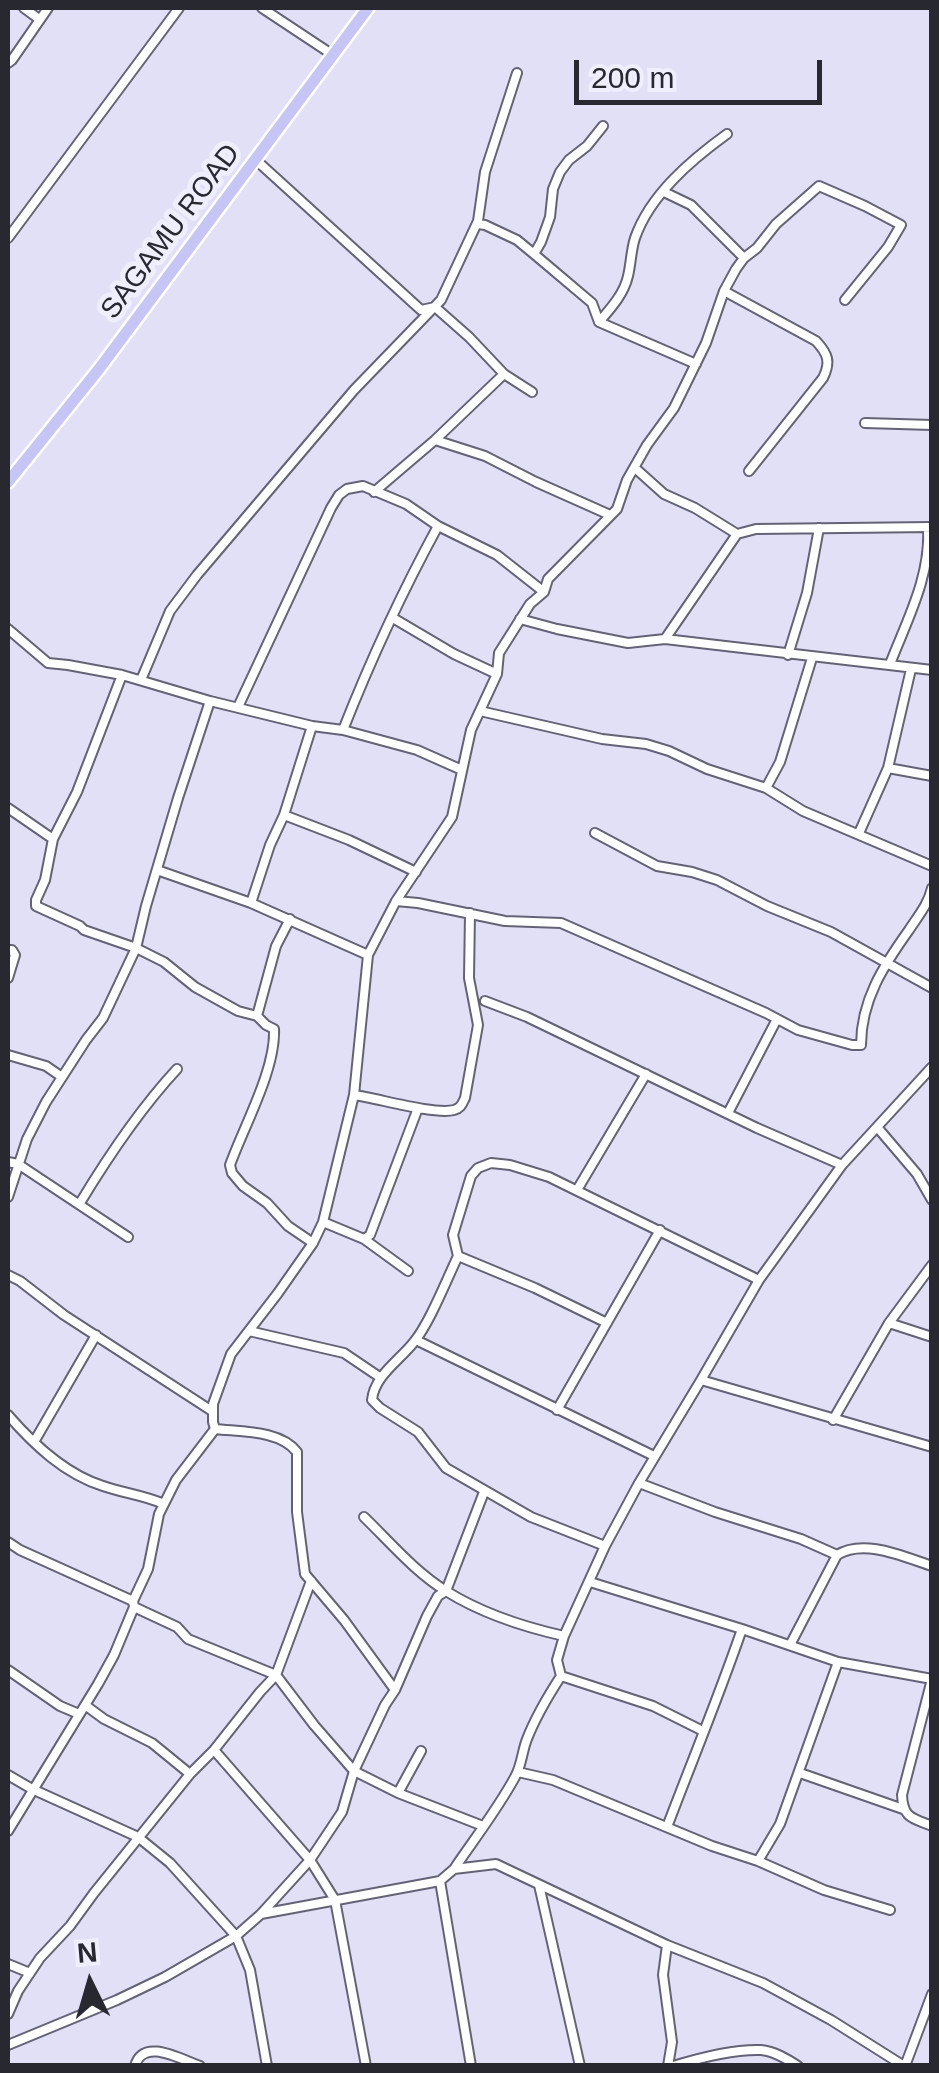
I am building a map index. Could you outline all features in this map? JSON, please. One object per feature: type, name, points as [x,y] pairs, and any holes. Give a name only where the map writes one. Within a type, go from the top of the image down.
[{"type":"highway","name":"SAGAMU ROAD","points":[[9,477],[100,369],[368,8]]},
{"type":"street","points":[[24,8],[39,19]]},
{"type":"street","points":[[8,63],[48,8]]},
{"type":"street","points":[[8,238],[179,8]]},
{"type":"street","points":[[262,8],[334,56]]},
{"type":"street","points":[[140,680],[170,611],[197,575],[354,390],[434,307],[449,283],[478,222],[485,172],[517,73]]},
{"type":"street","points":[[534,254],[550,218],[560,172],[604,126]]},
{"type":"street","points":[[599,322],[615,304],[627,281],[635,239],[643,221],[696,157],[727,134]]},
{"type":"street","points":[[256,160],[421,310],[434,307]]},
{"type":"street","points":[[8,1830],[114,1655],[148,1570],[155,1527],[164,1504],[176,1480],[216,1429],[212,1404],[231,1354],[312,1243],[322,1222],[354,1094],[368,955],[396,901],[452,817],[471,730],[497,674],[498,653],[530,604],[544,592],[548,579],[617,509],[647,445],[674,408],[706,343],[724,291],[744,258],[819,186],[901,225],[845,300]]},
{"type":"street","points":[[664,192],[692,205],[744,258]]},
{"type":"street","points":[[478,222],[516,240],[534,254],[592,303],[599,322],[696,364]]},
{"type":"street","points":[[724,291],[816,341],[827,353],[828,367],[823,378],[749,470]]},
{"type":"street","points":[[434,307],[504,374],[532,392]]},
{"type":"street","points":[[374,492],[504,374]]},
{"type":"street","points":[[864,422],[932,426]]},
{"type":"street","points":[[435,440],[485,456],[610,515]]},
{"type":"street","points":[[636,468],[664,494],[736,534]]},
{"type":"street","points":[[238,707],[288,596],[339,495],[347,489],[363,486],[406,504],[438,526],[497,555],[544,592]]},
{"type":"street","points":[[344,730],[398,600],[438,526]]},
{"type":"street","points":[[665,639],[736,534],[756,529],[930,527],[926,570],[890,664]]},
{"type":"street","points":[[788,655],[807,593],[819,528]]},
{"type":"street","points":[[393,618],[497,674]]},
{"type":"street","points":[[520,619],[628,642],[665,639],[932,670]]},
{"type":"street","points":[[8,630],[48,663],[122,675],[210,701],[344,730],[417,750],[462,770]]},
{"type":"street","points":[[766,788],[780,762],[812,658]]},
{"type":"street","points":[[859,833],[888,768],[912,669]]},
{"type":"street","points":[[122,675],[77,792],[54,839],[36,906],[164,962],[195,987],[238,1011],[256,1016],[274,1029],[274,1047],[266,1076],[230,1165],[244,1186],[312,1243]]},
{"type":"street","points":[[8,1197],[13,1163],[62,1077],[103,1018],[136,948],[156,870],[210,701]]},
{"type":"street","points":[[480,712],[602,739],[646,744],[766,788],[803,811],[932,866]]},
{"type":"street","points":[[251,903],[312,726]]},
{"type":"street","points":[[888,768],[932,776]]},
{"type":"street","points":[[8,808],[54,839]]},
{"type":"street","points":[[284,815],[350,840],[416,872]]},
{"type":"street","points":[[595,832],[658,866],[717,880],[766,906],[831,932],[932,988]]},
{"type":"street","points":[[156,870],[251,903],[368,955]]},
{"type":"street","points":[[396,901],[505,921],[561,923],[798,1030],[861,1045],[861,1029],[872,989],[928,901],[932,888]]},
{"type":"street","points":[[354,1094],[418,1108],[454,1110],[460,1106],[465,1098],[478,1026],[469,978],[470,913]]},
{"type":"street","points":[[256,1016],[276,946],[290,919]]},
{"type":"street","points":[[8,950],[15,955],[8,978]]},
{"type":"street","points":[[485,1002],[526,1017],[842,1165]]},
{"type":"street","points":[[728,1113],[778,1019]]},
{"type":"street","points":[[8,1055],[46,1066],[62,1077]]},
{"type":"street","points":[[260,1914],[440,1881],[454,1870],[498,1810],[518,1772],[538,1714],[560,1676],[557,1660],[564,1636],[605,1546],[654,1456],[759,1280],[842,1165],[932,1067]]},
{"type":"street","points":[[80,1203],[118,1141],[178,1069]]},
{"type":"street","points":[[577,1190],[646,1074]]},
{"type":"street","points":[[364,1239],[370,1236],[418,1108]]},
{"type":"street","points":[[877,1128],[917,1174],[932,1200]]},
{"type":"street","points":[[13,1163],[128,1236]]},
{"type":"street","points":[[605,1546],[531,1518],[484,1492],[446,1468],[418,1432],[372,1400],[372,1392],[382,1378],[416,1340],[458,1256],[453,1235],[471,1176],[478,1168],[491,1164],[510,1165],[549,1177],[759,1280]]},
{"type":"street","points":[[322,1222],[364,1239],[408,1271]]},
{"type":"street","points":[[557,1410],[660,1230]]},
{"type":"street","points":[[458,1256],[607,1323]]},
{"type":"street","points":[[833,1420],[889,1323],[932,1265]]},
{"type":"street","points":[[8,1275],[212,1410]]},
{"type":"street","points":[[889,1323],[932,1337]]},
{"type":"street","points":[[249,1332],[344,1353],[382,1378]]},
{"type":"street","points":[[34,1442],[96,1335]]},
{"type":"street","points":[[416,1340],[654,1456]]},
{"type":"street","points":[[702,1380],[932,1447]]},
{"type":"street","points":[[8,1416],[62,1466],[87,1481],[164,1504]]},
{"type":"street","points":[[216,1429],[269,1436],[292,1445],[297,1452],[296,1512],[303,1565],[395,1690]]},
{"type":"street","points":[[639,1482],[836,1555]]},
{"type":"street","points":[[8,2045],[118,2000],[236,1936],[310,1860],[342,1812],[354,1771],[427,1616],[438,1596],[446,1591],[484,1492]]},
{"type":"street","points":[[364,1516],[446,1591],[510,1621],[564,1636]]},
{"type":"street","points":[[8,1542],[177,1627],[188,1639],[276,1676],[354,1771],[398,1793],[484,1826]]},
{"type":"street","points":[[790,1645],[836,1555],[850,1549],[885,1551],[932,1566]]},
{"type":"street","points":[[8,2014],[18,1990],[40,1958],[70,1926],[190,1774],[276,1676],[311,1580]]},
{"type":"street","points":[[590,1582],[838,1662],[932,1679],[903,1787],[903,1809]]},
{"type":"street","points":[[668,1827],[742,1629]]},
{"type":"street","points":[[758,1861],[780,1824],[838,1662]]},
{"type":"street","points":[[8,1670],[60,1706],[79,1714]]},
{"type":"street","points":[[560,1676],[654,1706],[703,1731]]},
{"type":"street","points":[[84,1705],[152,1743],[190,1774]]},
{"type":"street","points":[[214,1750],[310,1860],[335,1900],[366,2066]]},
{"type":"street","points":[[398,1793],[420,1751]]},
{"type":"street","points":[[518,1772],[570,1786],[824,1890],[890,1910]]},
{"type":"street","points":[[800,1773],[903,1809],[932,1826]]},
{"type":"street","points":[[8,1775],[138,1837],[170,1863],[236,1936],[250,1970],[267,2066]]},
{"type":"street","points":[[454,1870],[496,1864],[668,1945],[762,1983],[904,2066],[932,1994]]},
{"type":"street","points":[[440,1881],[471,2066]]},
{"type":"street","points":[[539,1885],[580,2066]]},
{"type":"street","points":[[668,1945],[664,1975],[672,2042],[670,2066],[703,2057],[760,2050],[798,2066]]},
{"type":"street","points":[[8,1964],[30,1973]]},
{"type":"street","points":[[135,2066],[140,2054],[155,2050],[200,2066]]}]
